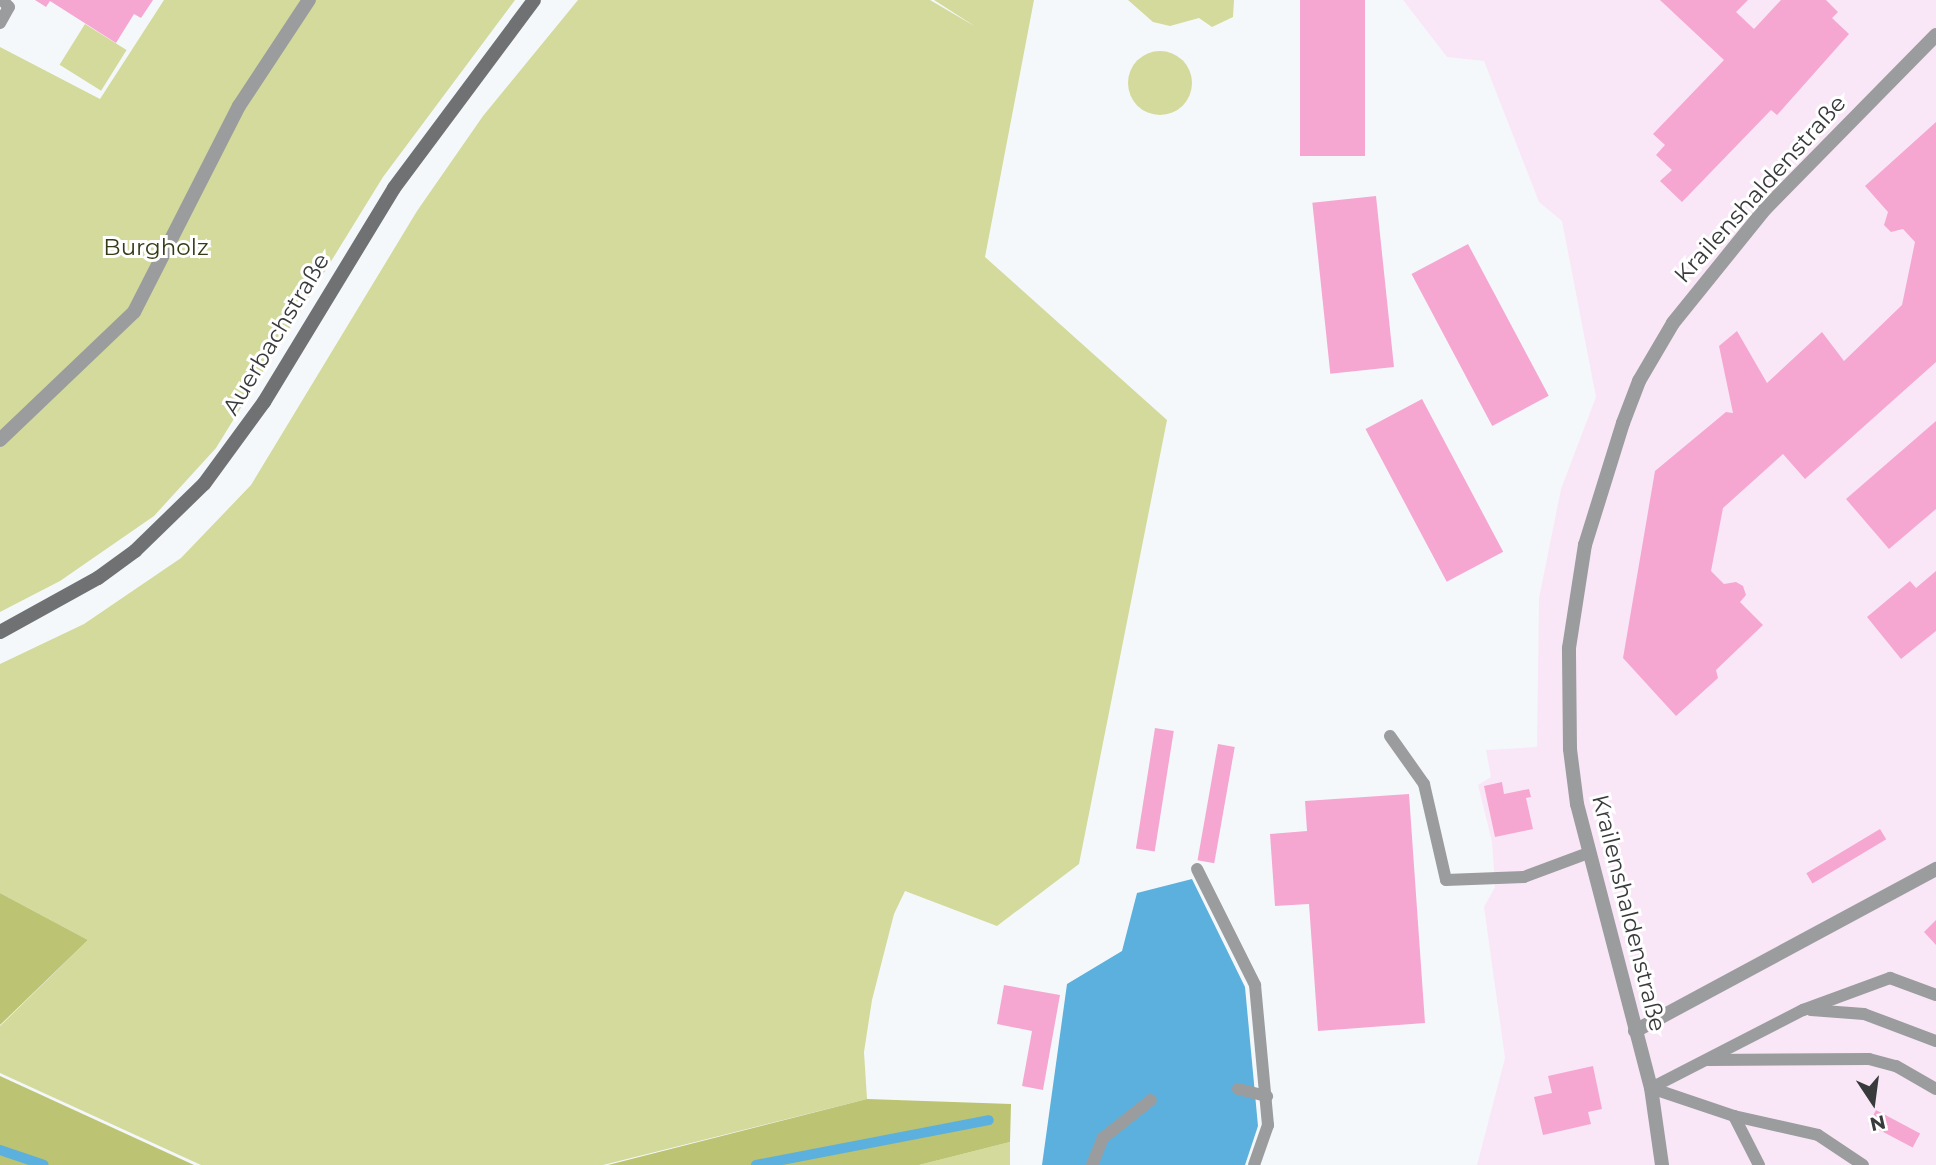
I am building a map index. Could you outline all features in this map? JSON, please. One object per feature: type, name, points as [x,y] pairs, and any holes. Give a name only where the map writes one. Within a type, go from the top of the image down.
[{"type":"main road","name":"Auerbachstraße","points":[[0,632],[98,578],[135,551],[204,484],[264,402],[394,188],[534,0]]},
{"type":"street","points":[[0,440],[13,433],[134,312],[239,106],[309,0]]},
{"type":"street","name":"Krailenshaldenstraße","points":[[1662,1165],[1651,1088],[1586,854],[1570,749],[1572,618],[1601,491],[1639,381],[1673,323],[1723,258],[1830,140],[1936,35]]},
{"type":"street","points":[[1635,1031],[1936,869]]},
{"type":"lane","points":[[0,23],[9,7],[2,0]]},
{"type":"lane","points":[[1390,736],[1424,784],[1446,880],[1524,877],[1586,854]]},
{"type":"lane","points":[[1197,869],[1255,985],[1268,1125],[1254,1165]]},
{"type":"lane","points":[[1651,1088],[1803,1010],[1890,978],[1936,995]]},
{"type":"lane","points":[[1803,1010],[1864,1014],[1936,1041]]},
{"type":"lane","points":[[1704,1060],[1869,1059],[1896,1066],[1936,1089]]},
{"type":"lane","points":[[1651,1088],[1734,1116],[1818,1135],[1863,1165]]},
{"type":"lane","points":[[1238,1089],[1267,1096]]},
{"type":"lane","points":[[1092,1165],[1103,1138],[1151,1100]]},
{"type":"lane","points":[[1734,1116],[1759,1165]]},
{"type":"shaded area","points":[[1403,0],[1936,0],[1936,1165],[1477,1165],[1505,1058],[1484,907],[1495,887],[1492,842],[1478,785],[1491,777],[1486,750],[1537,747],[1539,598],[1561,489],[1596,397],[1562,221],[1539,202],[1484,61],[1447,57]]},
{"type":"green space","name":"Burgholz","points":[[164,0],[515,0],[383,177],[216,448],[154,516],[60,581],[0,612],[0,47],[100,99]]},
{"type":"green space","points":[[578,0],[930,0],[976,27],[934,0],[1034,0],[985,257],[1167,420],[1079,864],[997,926],[905,891],[894,914],[872,1000],[864,1052],[867,1099],[603,1165],[201,1165],[0,1073],[0,1026],[88,940],[0,893],[0,664],[84,624],[181,558],[251,485],[417,211],[483,116]]},
{"type":"green space","points":[[1128,0],[1234,0],[1233,17],[1212,27],[1199,18],[1170,26],[1153,22]]},
{"type":"green space","points":[[85,24],[127,50],[101,91],[60,65]]},
{"type":"green space","points":[[1160,51],[1178,57],[1186,65],[1192,83],[1186,101],[1178,109],[1160,115],[1142,109],[1134,101],[1128,83],[1134,65],[1142,57]]},
{"type":"green space","points":[[0,893],[88,940],[0,1025]]},
{"type":"green space","points":[[0,1076],[194,1165],[0,1165]]},
{"type":"green space","points":[[867,1099],[1011,1104],[1010,1142],[919,1165],[608,1165]]},
{"type":"green space","points":[[1010,1142],[1010,1165],[919,1165]]},
{"type":"water","points":[[1192,879],[1245,987],[1258,1126],[1245,1165],[1042,1165],[1067,984],[1122,951],[1137,893]]},
{"type":"building","points":[[35,0],[153,0],[141,18],[134,14],[116,43],[50,1],[46,7]]},
{"type":"building","points":[[1300,0],[1365,0],[1365,156],[1300,156]]},
{"type":"building","points":[[1660,0],[1748,0],[1736,12],[1754,29],[1781,0],[1826,0],[1838,12],[1832,18],[1849,34],[1777,115],[1771,110],[1682,202],[1660,181],[1672,170],[1656,155],[1665,145],[1653,134],[1724,60]]},
{"type":"building","points":[[1936,122],[1936,362],[1805,479],[1783,454],[1723,508],[1711,571],[1724,584],[1736,582],[1743,586],[1746,595],[1740,602],[1763,625],[1716,670],[1718,678],[1676,716],[1623,658],[1655,471],[1726,412],[1733,413],[1719,346],[1737,331],[1767,383],[1822,332],[1844,361],[1902,305],[1915,242],[1903,229],[1891,232],[1884,225],[1888,212],[1865,186]]},
{"type":"building","points":[[1376,196],[1394,367],[1330,374],[1312,203]]},
{"type":"building","points":[[1468,244],[1549,396],[1492,426],[1411,274]]},
{"type":"building","points":[[1422,399],[1503,552],[1447,582],[1365,429]]},
{"type":"building","points":[[1936,421],[1936,509],[1889,549],[1846,499]]},
{"type":"building","points":[[1936,571],[1936,631],[1901,659],[1867,617],[1910,581],[1916,588]]},
{"type":"building","points":[[1155,728],[1174,731],[1155,851],[1136,848]]},
{"type":"building","points":[[1218,744],[1235,747],[1214,863],[1198,860]]},
{"type":"building","points":[[1502,782],[1504,794],[1529,789],[1531,797],[1526,798],[1533,829],[1495,837],[1484,786]]},
{"type":"building","points":[[1409,794],[1425,1023],[1318,1031],[1309,904],[1275,906],[1270,834],[1307,831],[1305,801]]},
{"type":"building","points":[[1880,829],[1886,839],[1812,884],[1806,873]]},
{"type":"building","points":[[1936,920],[1936,945],[1924,932]]},
{"type":"building","points":[[1004,985],[1060,995],[1043,1090],[1022,1086],[1032,1031],[997,1024]]},
{"type":"building","points":[[1593,1066],[1602,1109],[1588,1112],[1591,1124],[1543,1135],[1534,1097],[1552,1093],[1548,1076]]},
{"type":"building","points":[[1876,1110],[1920,1133],[1913,1148],[1868,1124]]},
{"type":"waterway","points":[[756,1165],[989,1120]]},
{"type":"waterway","points":[[0,1150],[44,1165]]}]
